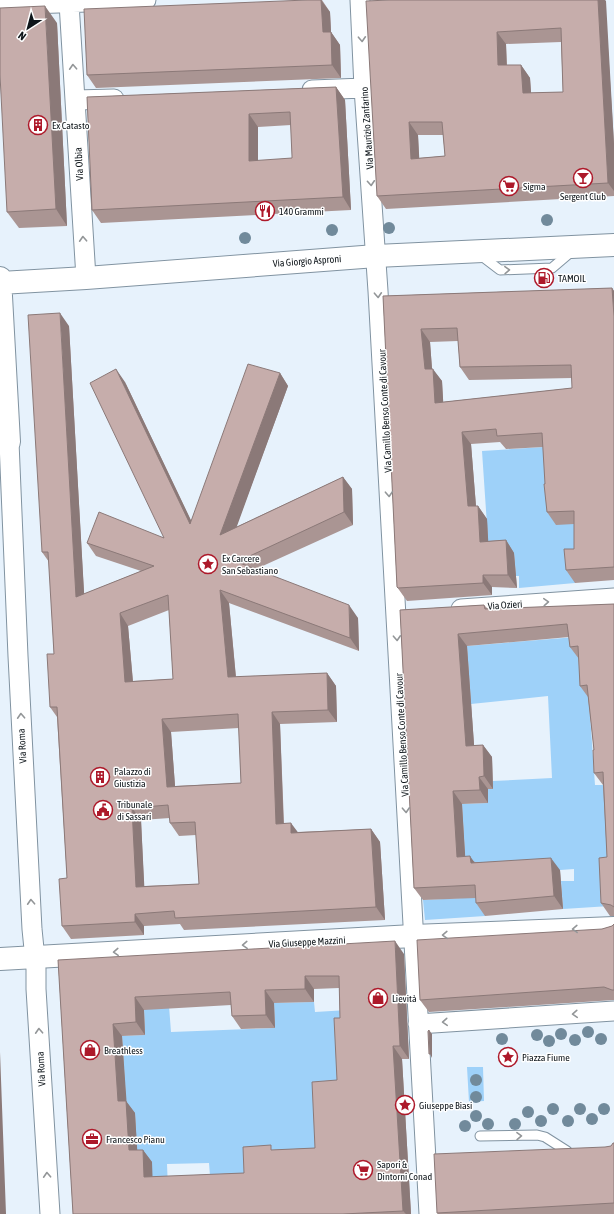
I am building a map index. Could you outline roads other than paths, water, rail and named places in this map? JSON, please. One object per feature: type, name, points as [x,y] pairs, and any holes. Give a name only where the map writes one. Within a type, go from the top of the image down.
[{"type":"street","points":[[0,5],[146,0]]},
{"type":"street","name":"Via Maurizio Zanfarino","points":[[360,0],[364,88],[376,256]]},
{"type":"street","name":"Via Olbia","points":[[69,3],[86,278]]},
{"type":"street","points":[[298,91],[364,88]]},
{"type":"street","points":[[75,100],[131,98]]},
{"type":"street","name":"Via Giorgio Asproni","points":[[0,282],[86,278],[376,256],[614,245]]},
{"type":"street","name":"Via Camillo Benso Conte di Cavour","points":[[376,256],[403,613],[413,936],[429,1214]]},
{"type":"street","name":"Via Roma","points":[[0,278],[8,618],[35,957],[50,1214]]},
{"type":"street","name":"Via Ozieri","points":[[442,610],[614,598]]},
{"type":"street","name":"Via Giuseppe Mazzini","points":[[0,959],[413,936],[614,928]]},
{"type":"street","points":[[418,1024],[614,1011]]},
{"type":"street","points":[[536,1152],[575,1150]]},
{"type":"street","points":[[425,1156],[444,1156]]},
{"type":"lane","points":[[480,1136],[537,1135],[575,1150]]},
{"type":"place","name":"Ex Catasto","points":[[38,125]]},
{"type":"place","name":"Sergent Club","points":[[583,178]]},
{"type":"place","name":"Sigma","points":[[509,186]]},
{"type":"place","name":"140 Grammi","points":[[265,211]]},
{"type":"place","name":"TAMOIL","points":[[544,278]]},
{"type":"place","name":"Ex Carcere San Sebastiano","points":[[208,564]]},
{"type":"place","name":"Palazzo di Giustizia","points":[[100,777]]},
{"type":"place","name":"Tribunale di Sassari","points":[[103,810]]},
{"type":"place","name":"Lievità","points":[[378,998]]},
{"type":"place","name":"Breathless","points":[[90,1050]]},
{"type":"place","name":"Piazza Fiume","points":[[508,1057]]},
{"type":"place","name":"Giuseppe Biasi","points":[[405,1105]]},
{"type":"place","name":"Francesco Pianu","points":[[92,1139]]},
{"type":"place","name":"Sapori & Dintorni Conad","points":[[363,1170]]}]
